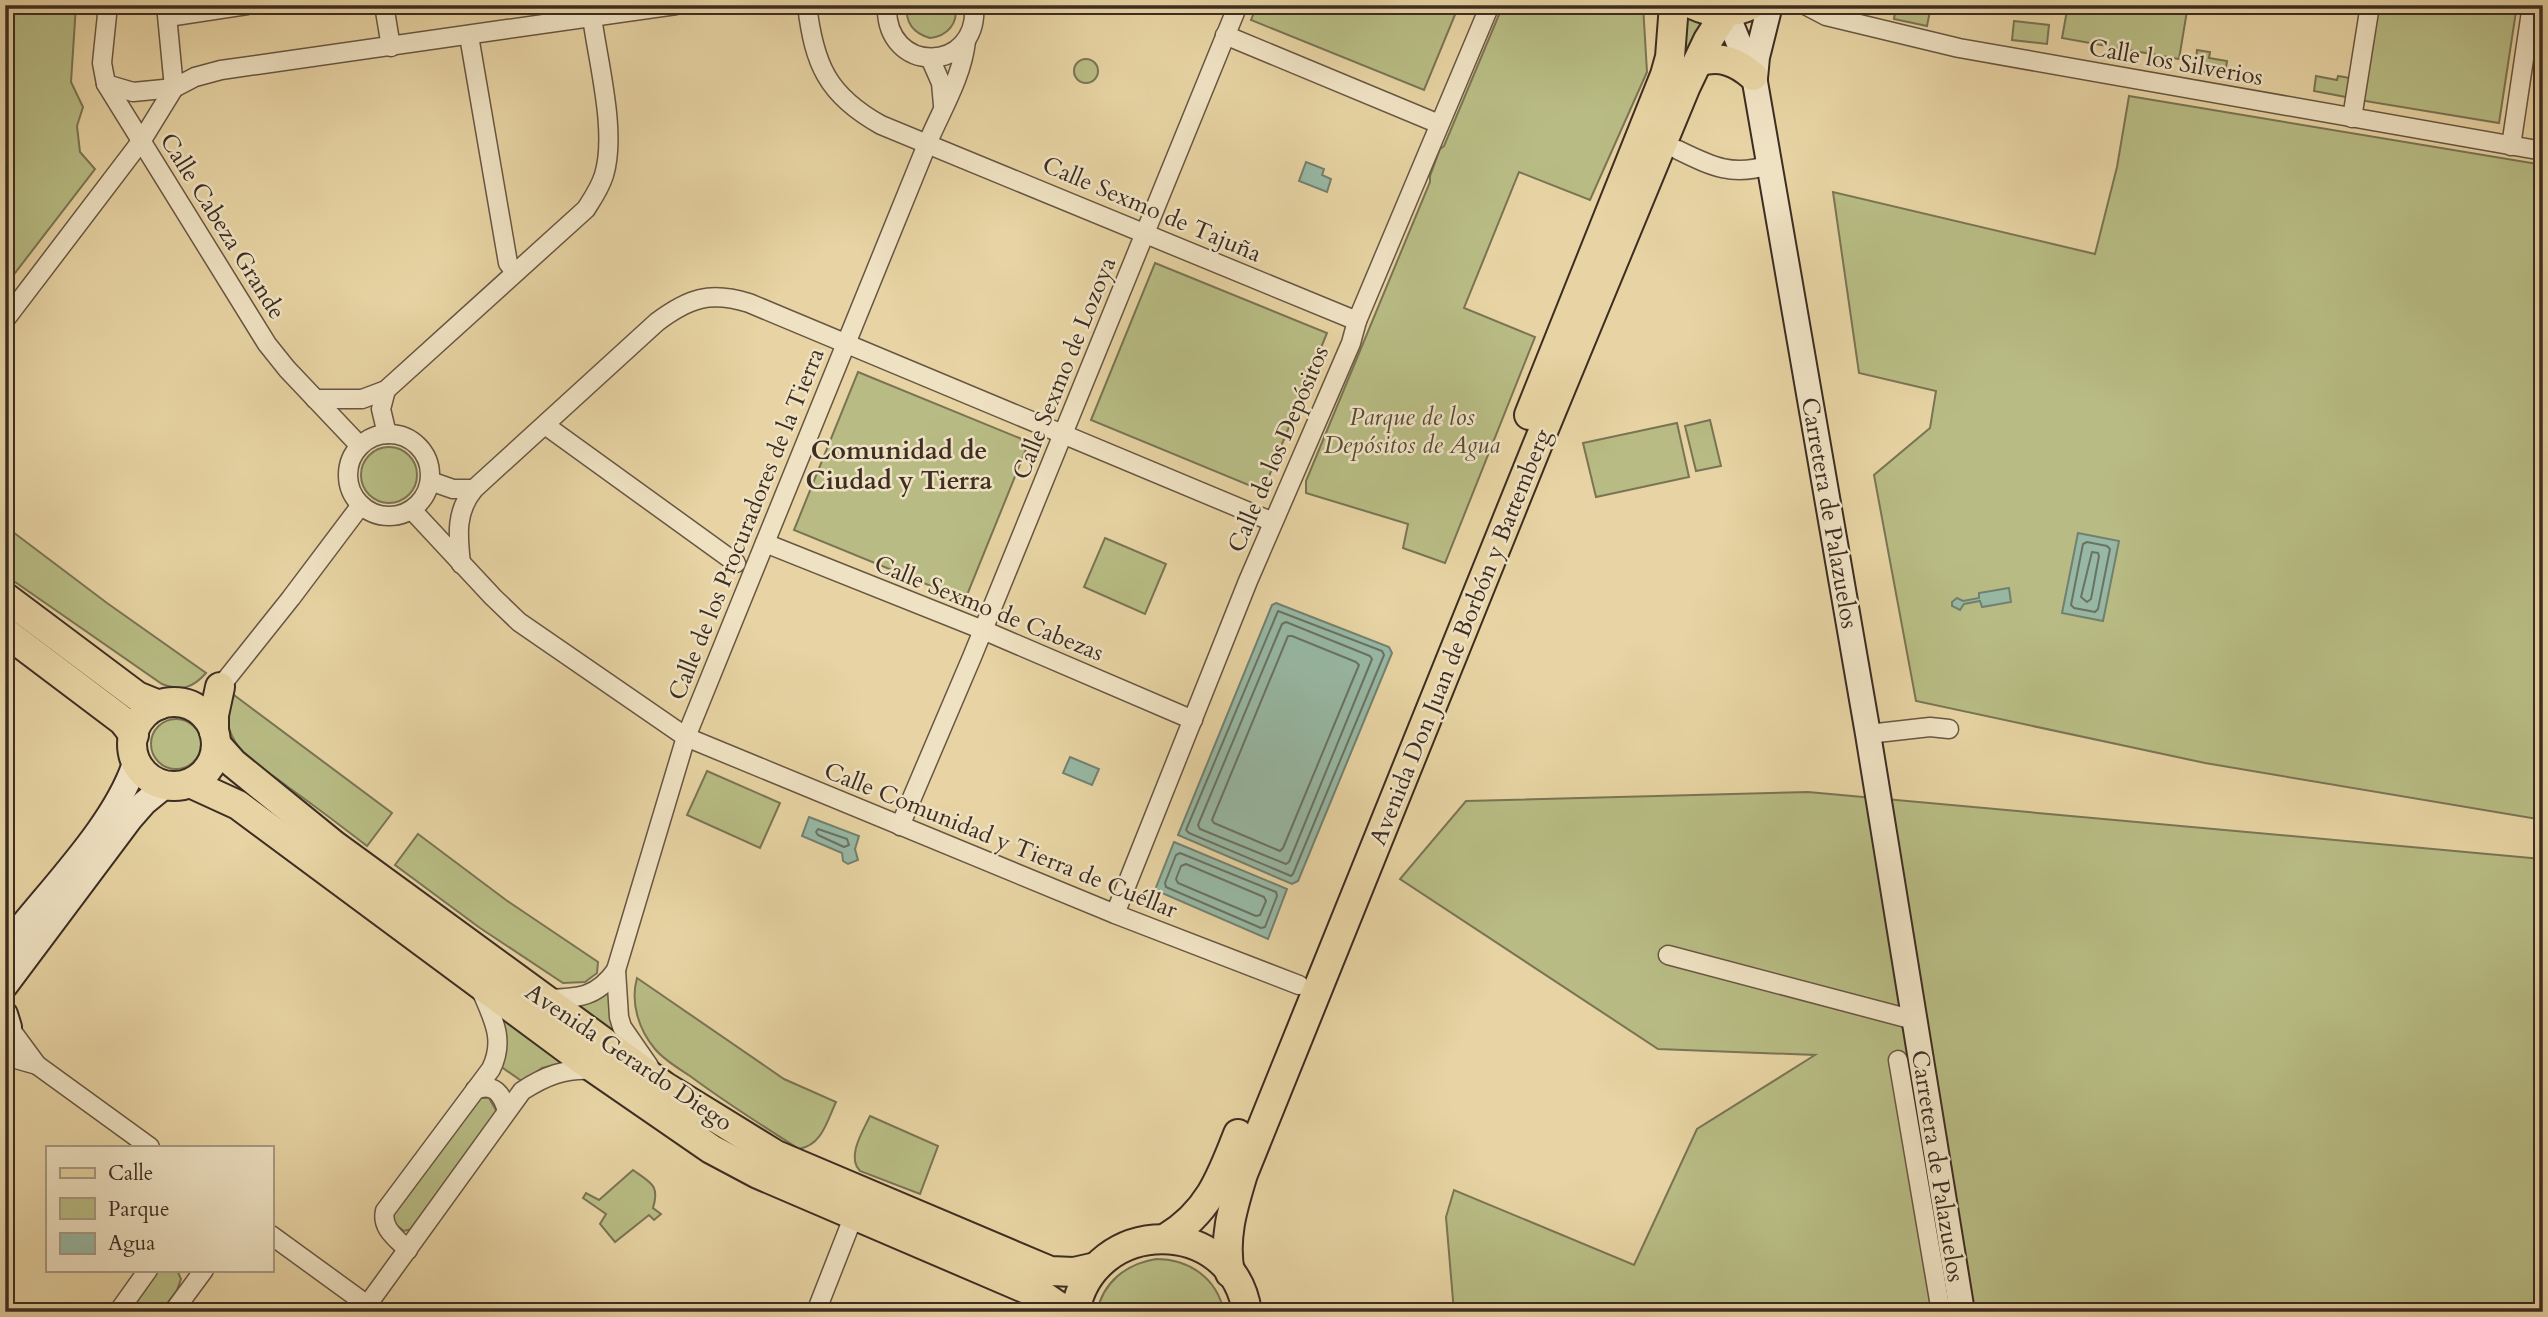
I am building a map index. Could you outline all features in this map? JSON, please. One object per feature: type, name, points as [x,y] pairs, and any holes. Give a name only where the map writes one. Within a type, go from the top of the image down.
[{"type":"main road","name":"Avenida Don Juan de Borbón y Battemberg","points":[[1166,1238],[1196,1216],[1213,1191],[1299,985],[1651,113],[1670,57],[1674,5]]},
{"type":"main road","points":[[1694,5],[1707,10],[1738,9]]},
{"type":"main road","name":"Avenida Don Juan de Borbón y Battemberg","points":[[1230,1273],[1227,1239],[1243,1174],[1537,446],[1698,62],[1738,9]]},
{"type":"main road","points":[[1698,62],[1713,58],[1727,60],[1745,68],[1754,79]]},
{"type":"main road","points":[[5,597],[137,696],[201,712],[215,738]]},
{"type":"main road","points":[[5,632],[123,721],[148,776],[178,784],[209,767],[215,738],[214,715],[220,687]]},
{"type":"main road","points":[[135,748],[141,719],[170,704],[220,687]]},
{"type":"main road","name":"Avenida Gerardo Diego","points":[[215,738],[233,763],[325,838],[541,999],[663,1086],[776,1155],[1050,1271],[1074,1272],[1096,1267]]},
{"type":"main road","name":"Avenida Gerardo Diego","points":[[178,784],[238,805],[478,984],[711,1149],[758,1174],[1045,1297],[1067,1312]]},
{"type":"main road","points":[[1075,1312],[1080,1292],[1096,1267],[1127,1245],[1166,1238],[1202,1248],[1217,1259],[1240,1289],[1247,1312]]},
{"type":"street","name":"Calle Cabeza Grande","points":[[108,5],[102,63],[106,84],[267,344],[360,446]]},
{"type":"street","points":[[5,320],[142,140],[174,88],[167,11],[247,5]]},
{"type":"street","points":[[384,5],[391,47]]},
{"type":"street","points":[[106,84],[133,92],[174,88],[195,77],[220,70],[469,36],[601,12],[676,5]]},
{"type":"street","name":"Calle Sexmo de Tajuña","points":[[807,5],[814,51],[822,69],[841,96],[856,111],[881,125],[928,142],[1357,321]]},
{"type":"street","name":"Calle de los Procuradores de la Tierra","points":[[616,970],[686,737],[943,105],[964,61],[966,41],[975,18],[975,5]]},
{"type":"street","name":"Calle Sexmo de Lozoya","points":[[900,826],[983,631],[1238,5]]},
{"type":"street","name":"Calle de los Depósitos","points":[[1115,914],[1273,522],[1351,343],[1357,321],[1490,5]]},
{"type":"street","points":[[1754,79],[1770,5]]},
{"type":"street","name":"Calle los Silverios","points":[[1805,5],[1826,16],[1959,48],[2543,151]]},
{"type":"street","points":[[2352,118],[2370,5]]},
{"type":"street","points":[[2511,146],[2532,5]]},
{"type":"street","points":[[887,6],[887,22],[892,36],[902,48],[915,56],[930,58],[947,55],[966,41]]},
{"type":"street","name":"Carretera de Palazuelos","points":[[1738,9],[1754,79],[1872,734],[1877,787],[1962,1312]]},
{"type":"street","points":[[315,399],[362,399],[386,390],[586,209],[605,173],[609,129],[601,12]]},
{"type":"street","points":[[1225,35],[1439,124]]},
{"type":"street","points":[[469,36],[508,263],[515,272]]},
{"type":"street","points":[[930,58],[941,83],[943,105]]},
{"type":"street","points":[[1683,153],[1727,171],[1758,169],[1769,165]]},
{"type":"street","points":[[461,564],[459,520],[465,500],[474,489],[657,322],[676,308],[710,296],[736,299],[846,342],[1273,522]]},
{"type":"street","points":[[386,390],[380,409],[387,434]]},
{"type":"street","points":[[545,425],[736,562]]},
{"type":"street","points":[[387,434],[410,440],[419,447],[430,469],[430,481],[421,502],[412,510],[391,517],[380,516],[360,505],[349,486],[348,475],[349,464],[360,446],[377,436],[387,434]]},
{"type":"street","points":[[430,481],[453,489],[474,489]]},
{"type":"street","points":[[220,687],[360,505]]},
{"type":"street","name":"Calle Comunidad y Tierra de Cuéllar","points":[[412,510],[519,622],[686,737],[1115,914],[1299,985]]},
{"type":"street","name":"Calle Sexmo de Cabezas","points":[[765,543],[1193,720]]},
{"type":"street","points":[[1872,734],[1930,727],[1949,729]]},
{"type":"street","points":[[5,947],[108,816],[126,785],[135,748]]},
{"type":"street","points":[[5,986],[130,819],[144,803],[178,784]]},
{"type":"street","name":"Carretera de Palazuelos","points":[[1668,955],[1914,1020]]},
{"type":"street","points":[[541,999],[570,998],[597,991],[616,970]]},
{"type":"street","points":[[616,970],[622,1027],[663,1086]]},
{"type":"street","points":[[408,1250],[385,1227],[385,1211],[491,1069],[498,1055],[490,1011],[478,984]]},
{"type":"street","points":[[6,1027],[37,1065],[149,1146]]},
{"type":"street","points":[[5,1056],[37,1065]]},
{"type":"street","points":[[1898,1060],[1941,1312]]},
{"type":"street","points":[[273,1236],[373,1308],[408,1250],[522,1091],[550,1075],[576,1069],[598,1070]]},
{"type":"street","points":[[475,1090],[481,1087],[495,1089],[502,1097],[507,1111]]},
{"type":"street","points":[[816,1312],[854,1215]]},
{"type":"street","points":[[118,1312],[147,1272]]},
{"type":"street","points":[[173,1312],[199,1272]]},
{"type":"green space","points":[[5,5],[76,5],[71,82],[83,107],[77,126],[80,152],[95,169],[5,286]]},
{"type":"green space","points":[[907,5],[955,5],[955,18],[946,32],[930,38],[911,26],[907,17]]},
{"type":"green space","points":[[1257,5],[1459,5],[1424,90],[1251,20]]},
{"type":"green space","name":"Parque de los Depósitos de Agua","points":[[1503,5],[1643,5],[1647,72],[1590,200],[1519,172],[1464,308],[1535,337],[1445,563],[1403,548],[1408,524],[1306,493],[1306,481],[1430,182],[1440,149],[1444,146]]},
{"type":"green space","points":[[1896,5],[1931,6],[1927,26],[1894,19]]},
{"type":"green space","points":[[2068,5],[2188,5],[2179,59],[2062,38]]},
{"type":"green space","points":[[2375,5],[2517,5],[2499,123],[2359,100]]},
{"type":"green space","points":[[1687,16],[1709,22],[1678,73]]},
{"type":"green space","points":[[2014,21],[2049,25],[2047,44],[2012,40]]},
{"type":"green space","points":[[2197,50],[2210,52],[2209,58],[2227,61],[2225,75],[2195,71]]},
{"type":"green space","points":[[1086,59],[1094,63],[1098,71],[1094,79],[1086,83],[1078,79],[1074,71],[1078,63]]},
{"type":"green space","points":[[2316,76],[2337,80],[2338,76],[2350,78],[2346,97],[2314,91]]},
{"type":"green space","points":[[2129,96],[2543,165],[2543,820],[2205,763],[1916,701],[1874,475],[1930,428],[1936,391],[1859,373],[1833,192],[2095,254],[2117,167]]},
{"type":"green space","points":[[1155,263],[1327,333],[1263,491],[1091,420]]},
{"type":"green space","points":[[858,372],[1029,442],[965,600],[794,530]]},
{"type":"green space","points":[[1710,420],[1721,466],[1696,471],[1685,426]]},
{"type":"green space","points":[[1677,423],[1689,477],[1596,497],[1583,443]]},
{"type":"green space","points":[[383,447],[395,447],[405,451],[413,459],[417,475],[413,491],[405,499],[395,503],[383,503],[373,499],[365,491],[361,481],[361,469],[365,459],[373,451]]},
{"type":"green space","points":[[5,526],[206,673],[186,687],[162,684],[5,575]]},
{"type":"green space","points":[[1105,538],[1166,564],[1145,614],[1084,587]]},
{"type":"green space","points":[[234,695],[392,813],[367,846],[242,751],[232,736],[228,721]]},
{"type":"green space","points":[[176,719],[194,726],[201,744],[194,762],[176,769],[158,762],[151,744],[158,726]]},
{"type":"green space","points":[[707,771],[780,803],[760,848],[687,815]]},
{"type":"green space","points":[[1808,792],[2543,859],[2543,1312],[1454,1312],[1446,1217],[1454,1190],[1634,1265],[1697,1129],[1815,1055],[1658,1049],[1400,879],[1466,801]]},
{"type":"green space","points":[[418,834],[506,900],[598,962],[597,973],[585,982],[563,983],[480,928],[395,865]]},
{"type":"green space","points":[[637,978],[784,1079],[836,1102],[813,1143],[799,1149],[663,1057],[649,1042],[637,1016]]},
{"type":"green space","points":[[610,992],[613,1028],[608,1033],[576,1007],[595,1001]]},
{"type":"green space","points":[[497,1014],[564,1063],[542,1068],[523,1082],[500,1066]]},
{"type":"green space","points":[[480,1098],[489,1098],[497,1112],[412,1229],[404,1231],[392,1222],[391,1215]]},
{"type":"green space","points":[[870,1116],[938,1146],[920,1194],[860,1171],[856,1165],[857,1144]]},
{"type":"green space","points":[[633,1170],[652,1185],[655,1194],[653,1208],[661,1214],[654,1220],[649,1215],[615,1242],[600,1224],[606,1214],[583,1198],[586,1193],[599,1200]]},
{"type":"green space","points":[[1156,1259],[1180,1262],[1200,1273],[1215,1289],[1224,1312],[1097,1312],[1110,1283],[1135,1265]]},
{"type":"green space","points":[[155,1272],[178,1272],[181,1279],[177,1290],[161,1312],[126,1312]]},
{"type":"water","points":[[1306,162],[1324,169],[1322,175],[1331,179],[1327,192],[1299,181]]},
{"type":"water","points":[[2078,533],[2119,541],[2103,621],[2062,613]]},
{"type":"water","points":[[2009,588],[2011,602],[1982,607],[1980,601],[1964,604],[1960,610],[1952,606],[1952,602],[1957,598],[1963,601],[1979,598],[1979,593]]},
{"type":"water","points":[[1276,603],[1389,647],[1392,653],[1298,881],[1292,884],[1178,835],[1272,605]]},
{"type":"water","points":[[1070,757],[1099,769],[1092,785],[1063,773]]},
{"type":"water","points":[[809,817],[859,836],[855,849],[858,860],[848,864],[843,861],[842,853],[802,836]]},
{"type":"water","points":[[1174,842],[1287,889],[1268,939],[1155,890]]},
{"type":"district","name":"Comunidad de Ciudad y Tierra","points":[[899,465]]}]
